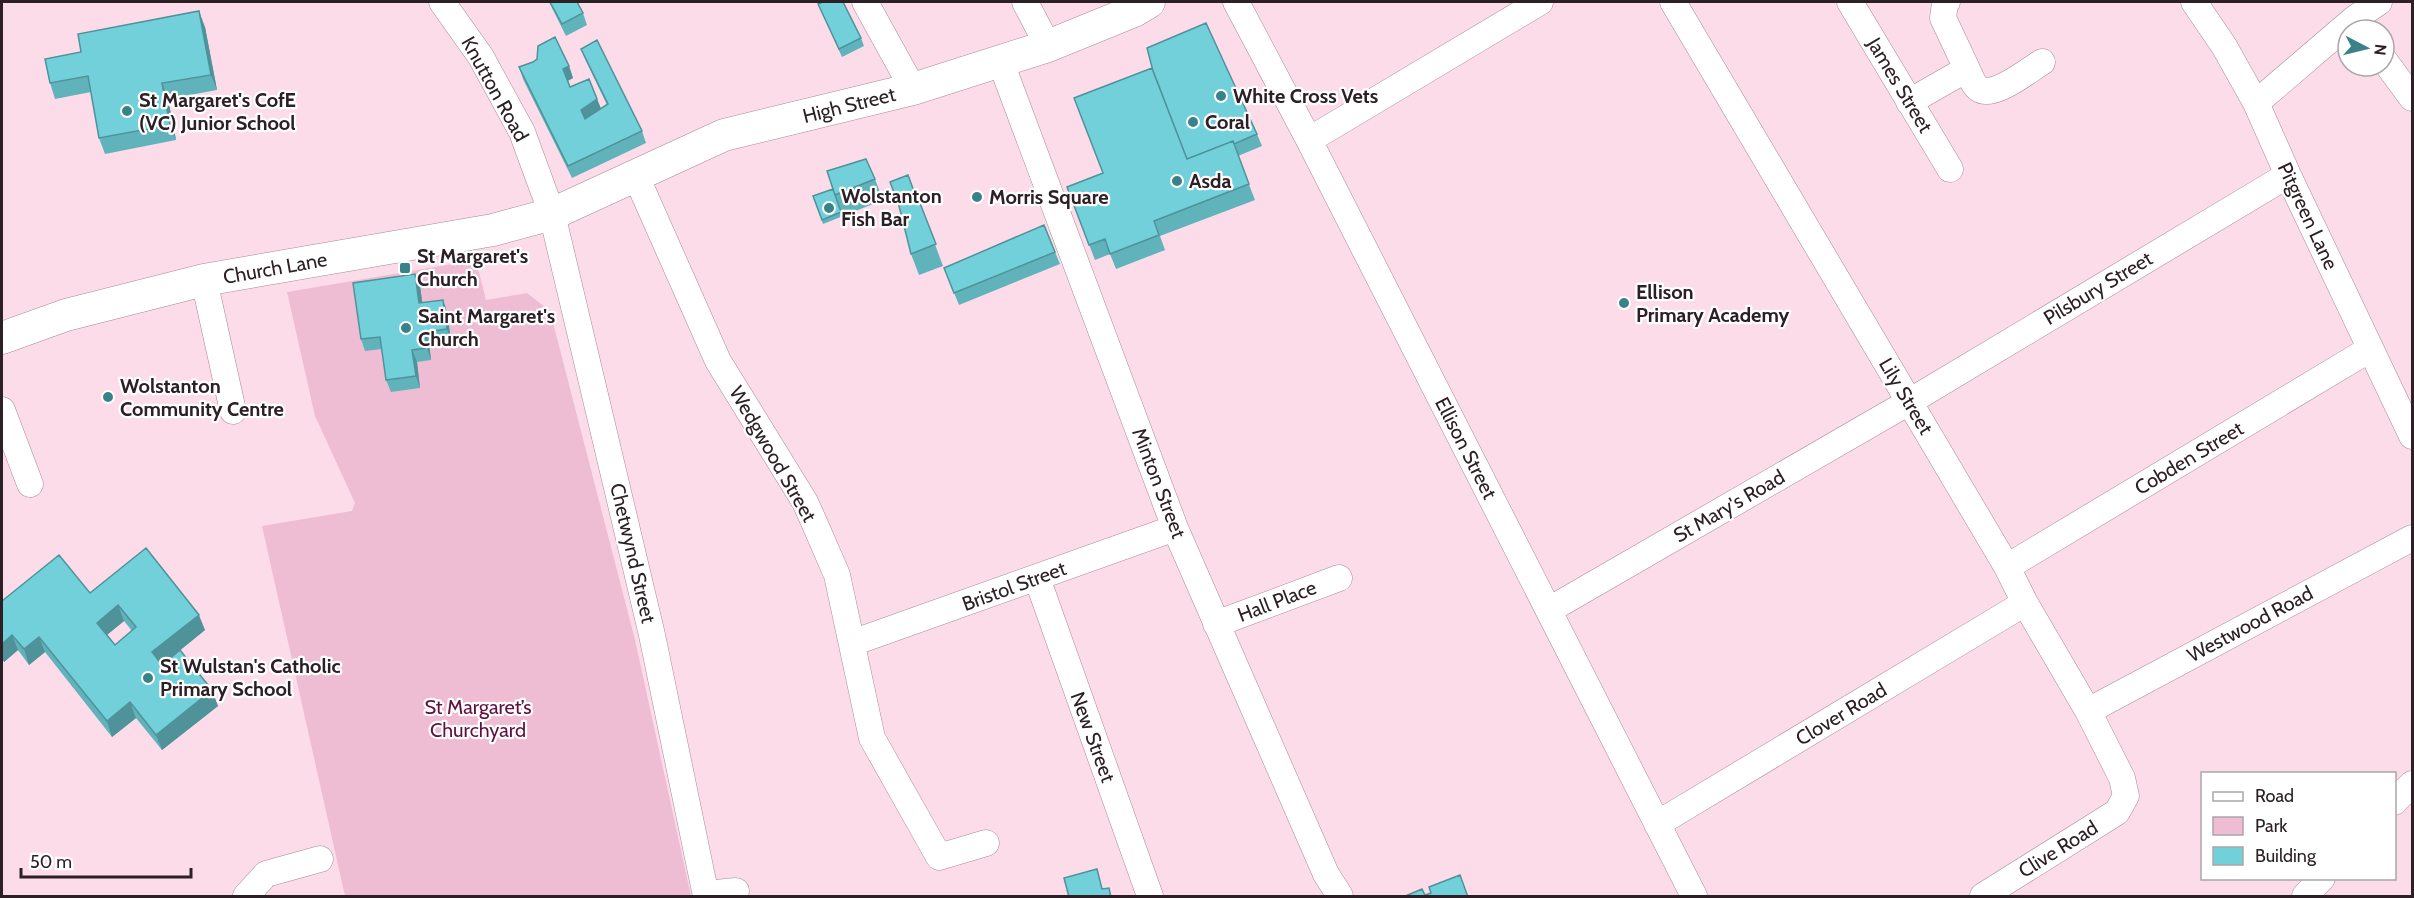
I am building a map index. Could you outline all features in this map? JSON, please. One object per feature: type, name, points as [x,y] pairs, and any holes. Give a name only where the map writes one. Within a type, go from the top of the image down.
[{"type":"main road","name":"High Street","points":[[552,214],[724,135],[914,89],[1048,46],[1134,11],[1149,2]]},
{"type":"main road","name":"Church Lane","points":[[2,338],[66,315],[204,280],[493,230],[552,214]]},
{"type":"street","name":"Knutton Road","points":[[442,2],[481,57],[522,132],[552,214]]},
{"type":"street","points":[[865,2],[914,89]]},
{"type":"street","points":[[1025,2],[1048,46]]},
{"type":"street","name":"Ellison Street","points":[[1236,2],[1309,140],[1694,897]]},
{"type":"street","points":[[1309,140],[1540,2]]},
{"type":"street","name":"Lily Street","points":[[1673,2],[2007,567],[2025,603],[2088,711],[2122,778],[2126,796]]},
{"type":"street","name":"James Street","points":[[1850,2],[1950,169]]},
{"type":"street","points":[[1947,2],[1943,18],[1977,88],[1985,92],[1994,92],[2042,62]]},
{"type":"street","name":"Pitgreen Lane","points":[[2194,2],[2224,46],[2256,103],[2412,436]]},
{"type":"street","points":[[2256,103],[2352,17],[2379,2]]},
{"type":"street","name":"Minton Street","points":[[1000,60],[1175,528],[1326,874],[1340,897]]},
{"type":"street","points":[[1910,102],[1967,69]]},
{"type":"street","points":[[2396,76],[2412,98]]},
{"type":"street","name":"Pilsbury Street","points":[[1909,402],[2288,175]]},
{"type":"street","name":"Wedgwood Street","points":[[636,177],[718,361],[805,502],[837,575],[873,738],[939,857],[986,843]]},
{"type":"street","name":"Chetwynd Street","points":[[552,214],[652,635],[706,895],[735,891]]},
{"type":"street","points":[[204,280],[233,411]]},
{"type":"street","name":"Cobden Street","points":[[2007,567],[2370,349]]},
{"type":"street","name":"St Mary's Road","points":[[1549,610],[1909,402]]},
{"type":"street","points":[[2,410],[30,484]]},
{"type":"street","name":"Bristol Street","points":[[852,643],[1175,528]]},
{"type":"street","name":"Westwood Road","points":[[2088,711],[2412,538]]},
{"type":"street","name":"New Street","points":[[1036,578],[1150,897]]},
{"type":"street","name":"Hall Place","points":[[1216,624],[1339,578]]},
{"type":"street","name":"Clover Road","points":[[1657,824],[2025,603]]},
{"type":"street","points":[[2396,800],[2412,783]]},
{"type":"street","name":"Clive Road","points":[[1983,897],[2117,812],[2126,796]]},
{"type":"street","points":[[246,897],[266,874],[320,859]]},
{"type":"street","points":[[2305,897],[2321,880]]},
{"type":"green space","name":"St Margaret’s Churchyard","points":[[476,260],[486,300],[527,293],[550,311],[635,640],[691,896],[345,896],[262,526],[352,511],[355,503],[315,416],[287,292]]},
{"type":"building","points":[[550,2],[577,2],[583,13],[562,24]]},
{"type":"building","points":[[843,2],[861,38],[839,49],[818,4]]},
{"type":"building","points":[[199,11],[211,75],[162,83],[170,125],[99,138],[88,76],[50,83],[45,59],[81,52],[78,34]]},
{"type":"building","points":[[1206,23],[1257,134],[1187,159],[1153,71],[1147,48]]},
{"type":"building","points":[[555,37],[569,66],[563,69],[570,87],[589,79],[597,99],[581,110],[585,119],[608,104],[581,49],[597,40],[642,131],[568,166],[519,67],[537,59],[538,46]]},
{"type":"building","name":"Asda","points":[[1152,68],[1187,159],[1233,141],[1249,184],[1154,221],[1159,235],[1110,254],[1105,239],[1089,245],[1067,187],[1103,173],[1074,98]]},
{"type":"building","points":[[866,159],[875,179],[835,195],[827,171]]},
{"type":"building","points":[[908,175],[915,194],[898,203],[890,182]]},
{"type":"building","name":"Wolstanton Fish Bar","points":[[833,189],[841,212],[822,220],[813,196]]},
{"type":"building","points":[[916,193],[936,244],[911,254],[898,202]]},
{"type":"building","points":[[1044,225],[1055,252],[954,293],[944,268]]},
{"type":"building","name":"Saint Margaret's Church","points":[[415,274],[419,303],[443,300],[447,329],[425,332],[427,348],[412,350],[416,376],[386,380],[380,337],[361,339],[353,283]]},
{"type":"building","points":[[146,548],[199,615],[152,652],[162,665],[180,650],[212,690],[156,735],[130,702],[107,721],[39,637],[24,649],[12,635],[2,644],[2,601],[59,555],[90,593]],"holes":[[[118,605],[136,627],[115,645],[97,623]]]},
{"type":"building","points":[[1097,869],[1102,889],[1109,888],[1111,897],[1069,897],[1064,878]]},
{"type":"building","points":[[1460,875],[1468,897],[1403,897],[1422,889],[1425,895],[1431,893],[1429,887]]},
{"type":"place","name":"White Cross Vets","points":[[1221,96]]},
{"type":"place","name":"St Margaret's CofE (VC) Junior School","points":[[127,111]]},
{"type":"place","name":"Coral","points":[[1193,122]]},
{"type":"place","name":"Asda","points":[[1177,181]]},
{"type":"place","name":"Morris Square","points":[[977,197]]},
{"type":"place","name":"Wolstanton Fish Bar","points":[[829,208]]},
{"type":"place","name":"St Margaret's Church","points":[[405,268]]},
{"type":"place","name":"Ellison Primary Academy","points":[[1624,303]]},
{"type":"place","name":"Saint Margaret's Church","points":[[406,328]]},
{"type":"place","name":"Wolstanton Community Centre","points":[[108,397]]},
{"type":"place","name":"St Wulstan's Catholic Primary School","points":[[148,678]]}]
